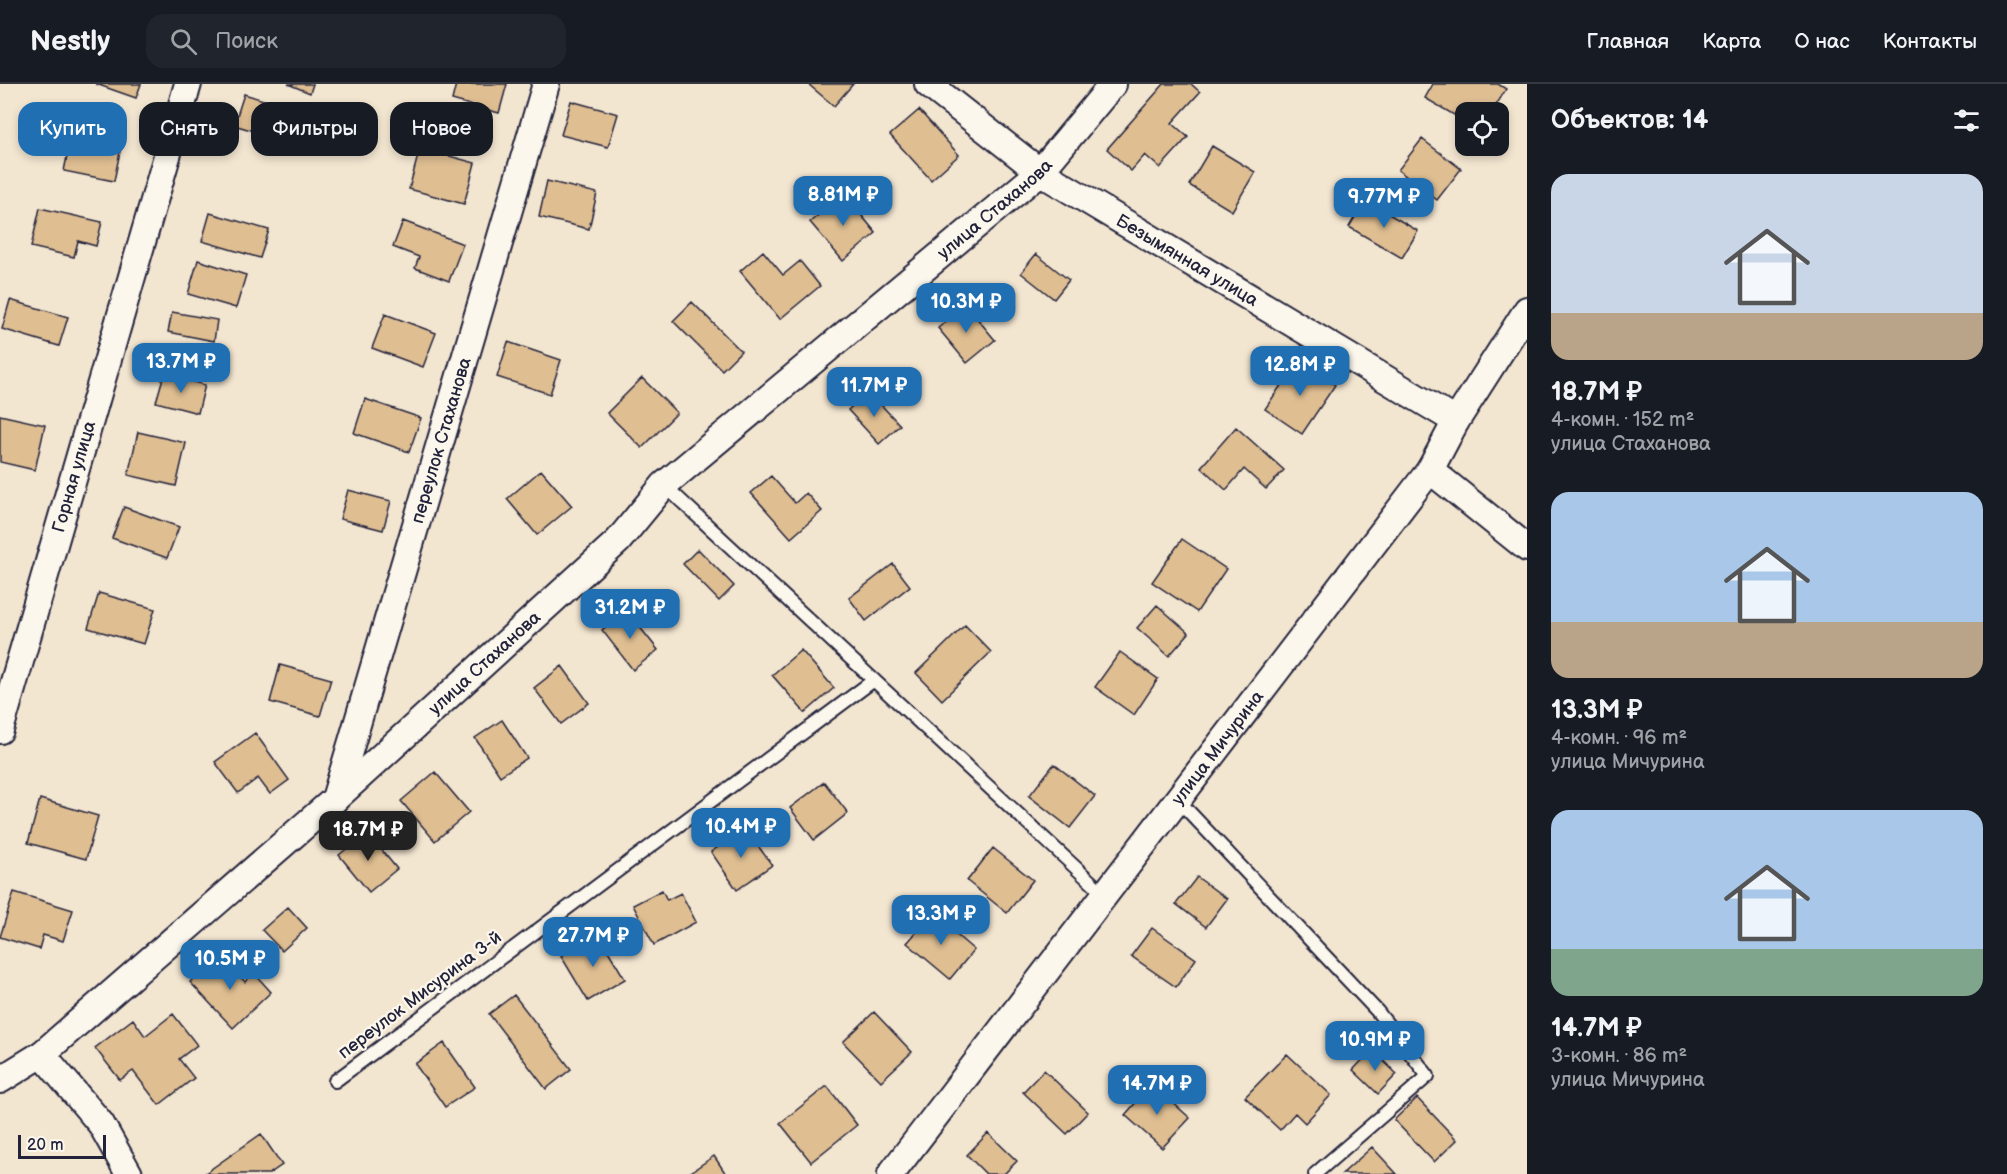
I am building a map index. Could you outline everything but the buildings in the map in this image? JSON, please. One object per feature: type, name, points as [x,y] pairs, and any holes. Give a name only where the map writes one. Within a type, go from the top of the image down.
[{"type":"street","name":"Горная улица","points":[[0,730],[188,84]]},
{"type":"street","name":"переулок Стаханова","points":[[335,799],[546,84]]},
{"type":"street","name":"Безымянная улица","points":[[928,84],[1040,172],[1456,421]]},
{"type":"street","name":"улица Стаханова","points":[[0,1080],[42,1054],[335,799],[618,541],[664,485],[1040,172],[1113,84]]},
{"type":"street","name":"улица Мичурина","points":[[891,1174],[1430,470],[1456,421],[1527,310]]},
{"type":"street","points":[[1430,470],[1527,548]]},
{"type":"street","points":[[42,1054],[101,1125],[129,1174]]},
{"type":"lane","points":[[664,485],[1104,894]]},
{"type":"lane","name":"переулок Мисурина 3-й","points":[[334,1081],[874,680]]},
{"type":"lane","points":[[1178,800],[1377,1011],[1428,1076],[1315,1174]]}]
